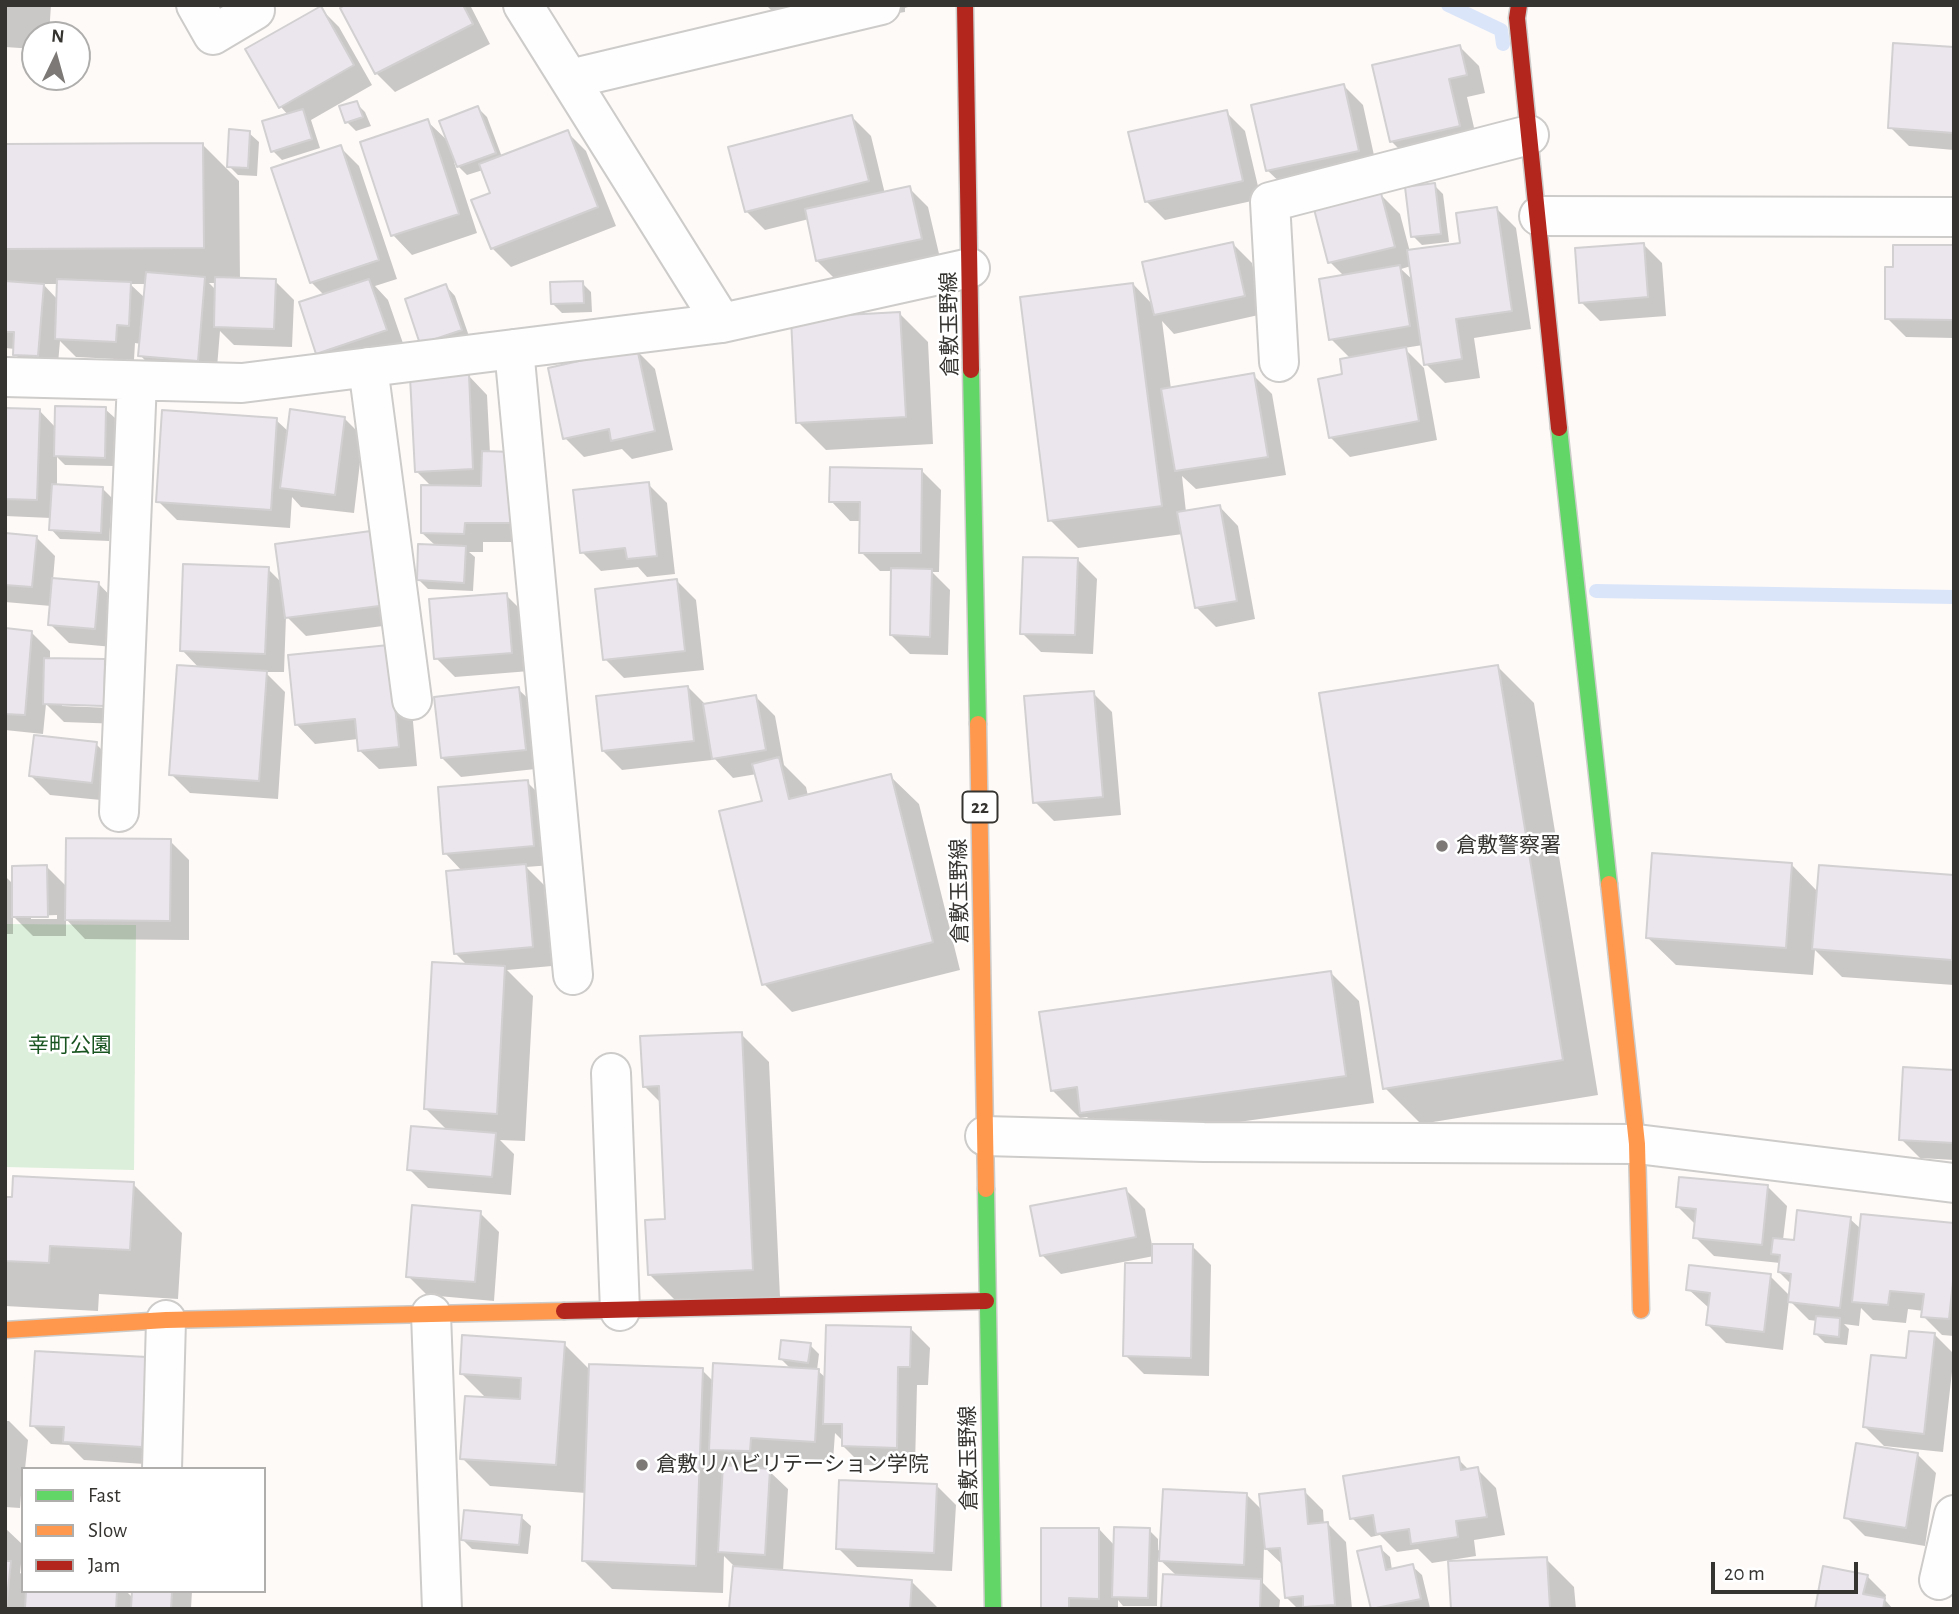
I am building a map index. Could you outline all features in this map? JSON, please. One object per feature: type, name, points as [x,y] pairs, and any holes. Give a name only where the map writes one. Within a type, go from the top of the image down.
[{"type":"street","points":[[195,5],[213,35],[255,10]]},
{"type":"street","points":[[523,5],[722,323]]},
{"type":"street","points":[[570,79],[881,5]]},
{"type":"street","name":"倉敷玉野線","points":[[965,5],[993,1609]]},
{"type":"street","points":[[1519,5],[1515,138],[1539,216],[1541,263],[1637,1143],[1641,1310]]},
{"type":"street","points":[[1279,362],[1270,202],[1515,138]]},
{"type":"street","points":[[1539,216],[1954,217]]},
{"type":"street","points":[[5,377],[242,383],[722,323],[970,268]]},
{"type":"street","points":[[514,349],[573,975]]},
{"type":"street","points":[[368,367],[412,701]]},
{"type":"street","points":[[119,812],[137,380]]},
{"type":"street","points":[[611,1073],[620,1311]]},
{"type":"street","points":[[985,1136],[1218,1142],[1637,1143],[1954,1183]]},
{"type":"street","points":[[5,1330],[166,1321],[986,1301]]},
{"type":"street","points":[[431,1314],[442,1609]]},
{"type":"street","points":[[162,1467],[166,1321]]},
{"type":"street","points":[[1939,1580],[1954,1515]]},
{"type":"green space","name":"幸町公園","points":[[5,924],[136,925],[134,1170],[5,1167]]},
{"type":"building","points":[[345,5],[463,5],[473,24],[375,74],[340,8]]},
{"type":"building","points":[[321,6],[354,65],[279,108],[245,49]]},
{"type":"building","points":[[1893,43],[1954,47],[1954,133],[1888,128]]},
{"type":"building","points":[[1460,45],[1467,75],[1449,79],[1460,126],[1390,142],[1372,65]]},
{"type":"building","points":[[1344,84],[1359,151],[1266,171],[1251,105]]},
{"type":"building","points":[[357,101],[363,117],[345,123],[339,106]]},
{"type":"building","points":[[478,106],[496,153],[457,167],[439,121]]},
{"type":"building","points":[[303,109],[312,139],[271,152],[262,121]]},
{"type":"building","points":[[1227,110],[1243,181],[1145,202],[1128,132]]},
{"type":"building","points":[[852,115],[869,181],[745,212],[728,147]]},
{"type":"building","points":[[428,119],[459,214],[391,236],[360,142]]},
{"type":"building","points":[[229,129],[250,131],[248,168],[227,167]]},
{"type":"building","points":[[568,130],[598,207],[491,249],[471,200],[490,193],[479,164]]},
{"type":"building","points":[[203,143],[204,248],[5,249],[5,144]]},
{"type":"building","points":[[341,145],[379,260],[310,283],[271,168]]},
{"type":"building","points":[[1435,183],[1441,234],[1411,237],[1405,187]]},
{"type":"building","points":[[910,186],[922,239],[816,261],[805,209]]},
{"type":"building","points":[[1381,193],[1395,247],[1328,263],[1314,209]]},
{"type":"building","points":[[1497,207],[1512,311],[1456,319],[1462,359],[1424,365],[1407,250],[1460,243],[1456,213]]},
{"type":"building","points":[[1233,242],[1245,296],[1154,315],[1142,262]]},
{"type":"building","points":[[1644,243],[1648,297],[1579,303],[1575,248]]},
{"type":"building","points":[[1893,245],[1954,245],[1954,320],[1885,319],[1885,267],[1893,267]]},
{"type":"building","points":[[1400,265],[1410,326],[1329,340],[1319,279]]},
{"type":"building","points":[[146,272],[205,277],[198,361],[138,356]]},
{"type":"building","points":[[215,277],[276,279],[274,329],[214,327]]},
{"type":"building","points":[[57,279],[131,282],[129,326],[117,325],[116,342],[55,339]]},
{"type":"building","points":[[369,279],[387,330],[316,354],[299,302]]},
{"type":"building","points":[[5,281],[44,284],[38,356],[13,355],[14,332],[5,332]]},
{"type":"building","points":[[583,281],[584,303],[551,304],[550,282]]},
{"type":"building","points":[[1133,283],[1162,506],[1048,521],[1020,297]]},
{"type":"building","points":[[446,284],[462,330],[420,344],[405,299]]},
{"type":"building","points":[[900,312],[906,417],[796,423],[791,318]]},
{"type":"building","points":[[1406,347],[1419,421],[1329,438],[1318,379],[1342,374],[1340,359]]},
{"type":"building","points":[[637,348],[655,431],[611,441],[609,429],[563,439],[548,368]]},
{"type":"building","points":[[1254,373],[1268,457],[1175,471],[1161,389]]},
{"type":"building","points":[[469,374],[473,469],[415,472],[410,377]]},
{"type":"building","points":[[55,406],[106,407],[105,458],[54,456]]},
{"type":"building","points":[[5,408],[40,409],[37,500],[5,499]]},
{"type":"building","points":[[290,409],[345,417],[335,495],[280,488]]},
{"type":"building","points":[[162,410],[277,418],[271,510],[156,502]]},
{"type":"building","points":[[482,451],[513,452],[513,523],[465,523],[464,534],[421,533],[421,485],[481,486]]},
{"type":"building","points":[[830,467],[922,469],[921,553],[859,553],[860,502],[829,502]]},
{"type":"building","points":[[649,482],[657,556],[627,559],[625,548],[580,553],[573,490]]},
{"type":"building","points":[[52,484],[103,487],[101,533],[49,530]]},
{"type":"building","points":[[1220,505],[1237,601],[1195,608],[1177,512]]},
{"type":"building","points":[[378,530],[387,605],[285,618],[275,544]]},
{"type":"building","points":[[5,533],[37,536],[32,587],[5,585]]},
{"type":"building","points":[[418,544],[466,546],[464,583],[417,580]]},
{"type":"building","points":[[1023,557],[1078,558],[1075,635],[1020,634]]},
{"type":"building","points":[[183,564],[269,567],[265,654],[180,651]]},
{"type":"building","points":[[891,568],[932,569],[930,637],[890,635]]},
{"type":"building","points":[[52,578],[99,582],[95,629],[48,625]]},
{"type":"building","points":[[677,579],[685,651],[603,660],[595,589]]},
{"type":"building","points":[[507,593],[512,653],[434,659],[429,599]]},
{"type":"building","points":[[5,628],[32,631],[25,715],[5,714]]},
{"type":"building","points":[[389,645],[399,747],[358,751],[355,719],[295,725],[288,655]]},
{"type":"building","points":[[44,658],[105,659],[104,706],[43,704]]},
{"type":"building","points":[[177,665],[267,671],[259,781],[169,775]]},
{"type":"building","points":[[1498,665],[1563,1060],[1383,1089],[1319,693]]},
{"type":"building","points":[[688,686],[694,741],[602,751],[596,696]]},
{"type":"building","points":[[519,687],[526,750],[441,758],[434,697]]},
{"type":"building","points":[[1094,691],[1103,797],[1033,803],[1024,696]]},
{"type":"building","points":[[756,695],[766,750],[712,759],[703,704]]},
{"type":"building","points":[[34,735],[97,742],[92,783],[29,776]]},
{"type":"building","points":[[779,757],[789,799],[891,774],[933,942],[762,985],[719,811],[762,801],[752,764]]},
{"type":"building","points":[[528,780],[534,846],[443,854],[438,787]]},
{"type":"building","points":[[66,838],[171,839],[170,921],[65,920]]},
{"type":"building","points":[[1652,853],[1792,863],[1786,948],[1646,938]]},
{"type":"building","points":[[526,864],[533,947],[454,954],[446,871]]},
{"type":"building","points":[[47,865],[48,917],[12,917],[12,866]]},
{"type":"building","points":[[1819,865],[1954,875],[1952,960],[1812,949]]},
{"type":"building","points":[[432,962],[505,966],[497,1114],[424,1109]]},
{"type":"building","points":[[1331,971],[1346,1076],[1080,1113],[1077,1087],[1051,1091],[1039,1012]]},
{"type":"building","points":[[742,1032],[753,1270],[648,1275],[645,1220],[665,1219],[659,1086],[643,1087],[640,1036]]},
{"type":"building","points":[[1903,1067],[1954,1070],[1954,1143],[1899,1140]]},
{"type":"building","points":[[411,1126],[496,1133],[492,1177],[407,1170]]},
{"type":"building","points":[[13,1176],[134,1182],[130,1250],[50,1246],[49,1263],[5,1261],[5,1197],[12,1197]]},
{"type":"building","points":[[1679,1177],[1768,1185],[1762,1245],[1693,1238],[1696,1209],[1676,1207]]},
{"type":"building","points":[[1126,1188],[1136,1237],[1040,1256],[1030,1206]]},
{"type":"building","points":[[412,1205],[481,1211],[475,1282],[406,1277]]},
{"type":"building","points":[[1797,1210],[1851,1217],[1840,1308],[1788,1302],[1791,1274],[1778,1272],[1780,1255],[1771,1254],[1773,1238],[1794,1240]]},
{"type":"building","points":[[1861,1214],[1954,1223],[1954,1272],[1949,1319],[1921,1317],[1924,1294],[1890,1291],[1888,1305],[1852,1302]]},
{"type":"building","points":[[1152,1244],[1193,1244],[1191,1358],[1123,1356],[1125,1263],[1152,1263]]},
{"type":"building","points":[[1689,1265],[1771,1274],[1764,1332],[1706,1325],[1710,1293],[1686,1290]]},
{"type":"building","points":[[1816,1316],[1840,1318],[1839,1337],[1814,1334]]},
{"type":"building","points":[[826,1325],[911,1327],[910,1367],[898,1367],[897,1448],[842,1446],[842,1424],[823,1424]]},
{"type":"building","points":[[1909,1331],[1935,1333],[1924,1434],[1863,1427],[1871,1355],[1906,1358]]},
{"type":"building","points":[[462,1335],[565,1342],[556,1465],[460,1459],[465,1396],[520,1399],[521,1378],[460,1374]]},
{"type":"building","points":[[781,1340],[811,1343],[808,1363],[779,1359]]},
{"type":"building","points":[[35,1351],[147,1357],[142,1447],[63,1442],[64,1427],[30,1426]]},
{"type":"building","points":[[713,1363],[819,1369],[815,1442],[751,1438],[750,1451],[709,1450]]},
{"type":"building","name":"倉敷リハビリテーション学院","points":[[589,1364],[703,1368],[696,1566],[582,1561]]},
{"type":"building","points":[[1856,1443],[1918,1453],[1906,1528],[1844,1518]]},
{"type":"building","points":[[1459,1457],[1461,1470],[1478,1467],[1487,1517],[1456,1521],[1458,1537],[1411,1544],[1409,1529],[1376,1534],[1373,1515],[1350,1519],[1343,1476]]},
{"type":"building","points":[[723,1465],[770,1469],[765,1555],[718,1552]]},
{"type":"building","points":[[839,1480],[937,1484],[934,1553],[836,1549]]},
{"type":"building","points":[[1163,1489],[1247,1493],[1244,1565],[1159,1561]]},
{"type":"building","points":[[1305,1489],[1308,1524],[1328,1522],[1335,1605],[1303,1607],[1303,1596],[1285,1598],[1280,1548],[1265,1549],[1259,1494]]},
{"type":"building","points":[[464,1510],[522,1515],[519,1545],[461,1540]]},
{"type":"building","points":[[1114,1527],[1150,1528],[1148,1598],[1112,1597]]},
{"type":"building","points":[[1041,1528],[1099,1528],[1099,1599],[1069,1598],[1069,1609],[1041,1609]]},
{"type":"building","points":[[1381,1546],[1386,1570],[1413,1564],[1421,1599],[1371,1609],[1357,1551]]},
{"type":"building","points":[[1547,1557],[1550,1609],[1451,1609],[1448,1561]]},
{"type":"building","points":[[5,1561],[11,1561],[6,1608],[5,1608]]},
{"type":"building","points":[[733,1566],[912,1580],[910,1609],[729,1609]]},
{"type":"building","points":[[1823,1566],[1868,1575],[1863,1594],[1885,1598],[1883,1609],[1815,1609]]},
{"type":"building","points":[[1163,1574],[1261,1579],[1260,1609],[1161,1609]]},
{"type":"building","points":[[26,1593],[117,1593],[116,1609],[25,1609]]},
{"type":"building","points":[[132,1593],[172,1593],[171,1609],[131,1609]]},
{"type":"waterway","points":[[1448,5],[1501,30],[1503,44]]},
{"type":"waterway","points":[[1596,591],[1954,597]]},
{"type":"traffic: fast","points":[[971,370],[978,724]]},
{"type":"traffic: fast","points":[[1559,428],[1609,884]]},
{"type":"traffic: fast","points":[[986,1189],[993,1609]]},
{"type":"traffic: slow","points":[[978,724],[986,1189]]},
{"type":"traffic: slow","points":[[1609,884],[1637,1144],[1641,1310]]},
{"type":"traffic: slow","points":[[5,1330],[166,1320],[564,1311]]},
{"type":"traffic: jam","points":[[965,5],[971,370]]},
{"type":"traffic: jam","points":[[1519,5],[1517,18],[1559,428]]},
{"type":"traffic: jam","points":[[564,1311],[986,1301]]},
{"type":"place","name":"倉敷警察署","points":[[1442,846]]},
{"type":"place","name":"倉敷リハビリテーション学院","points":[[642,1465]]}]
